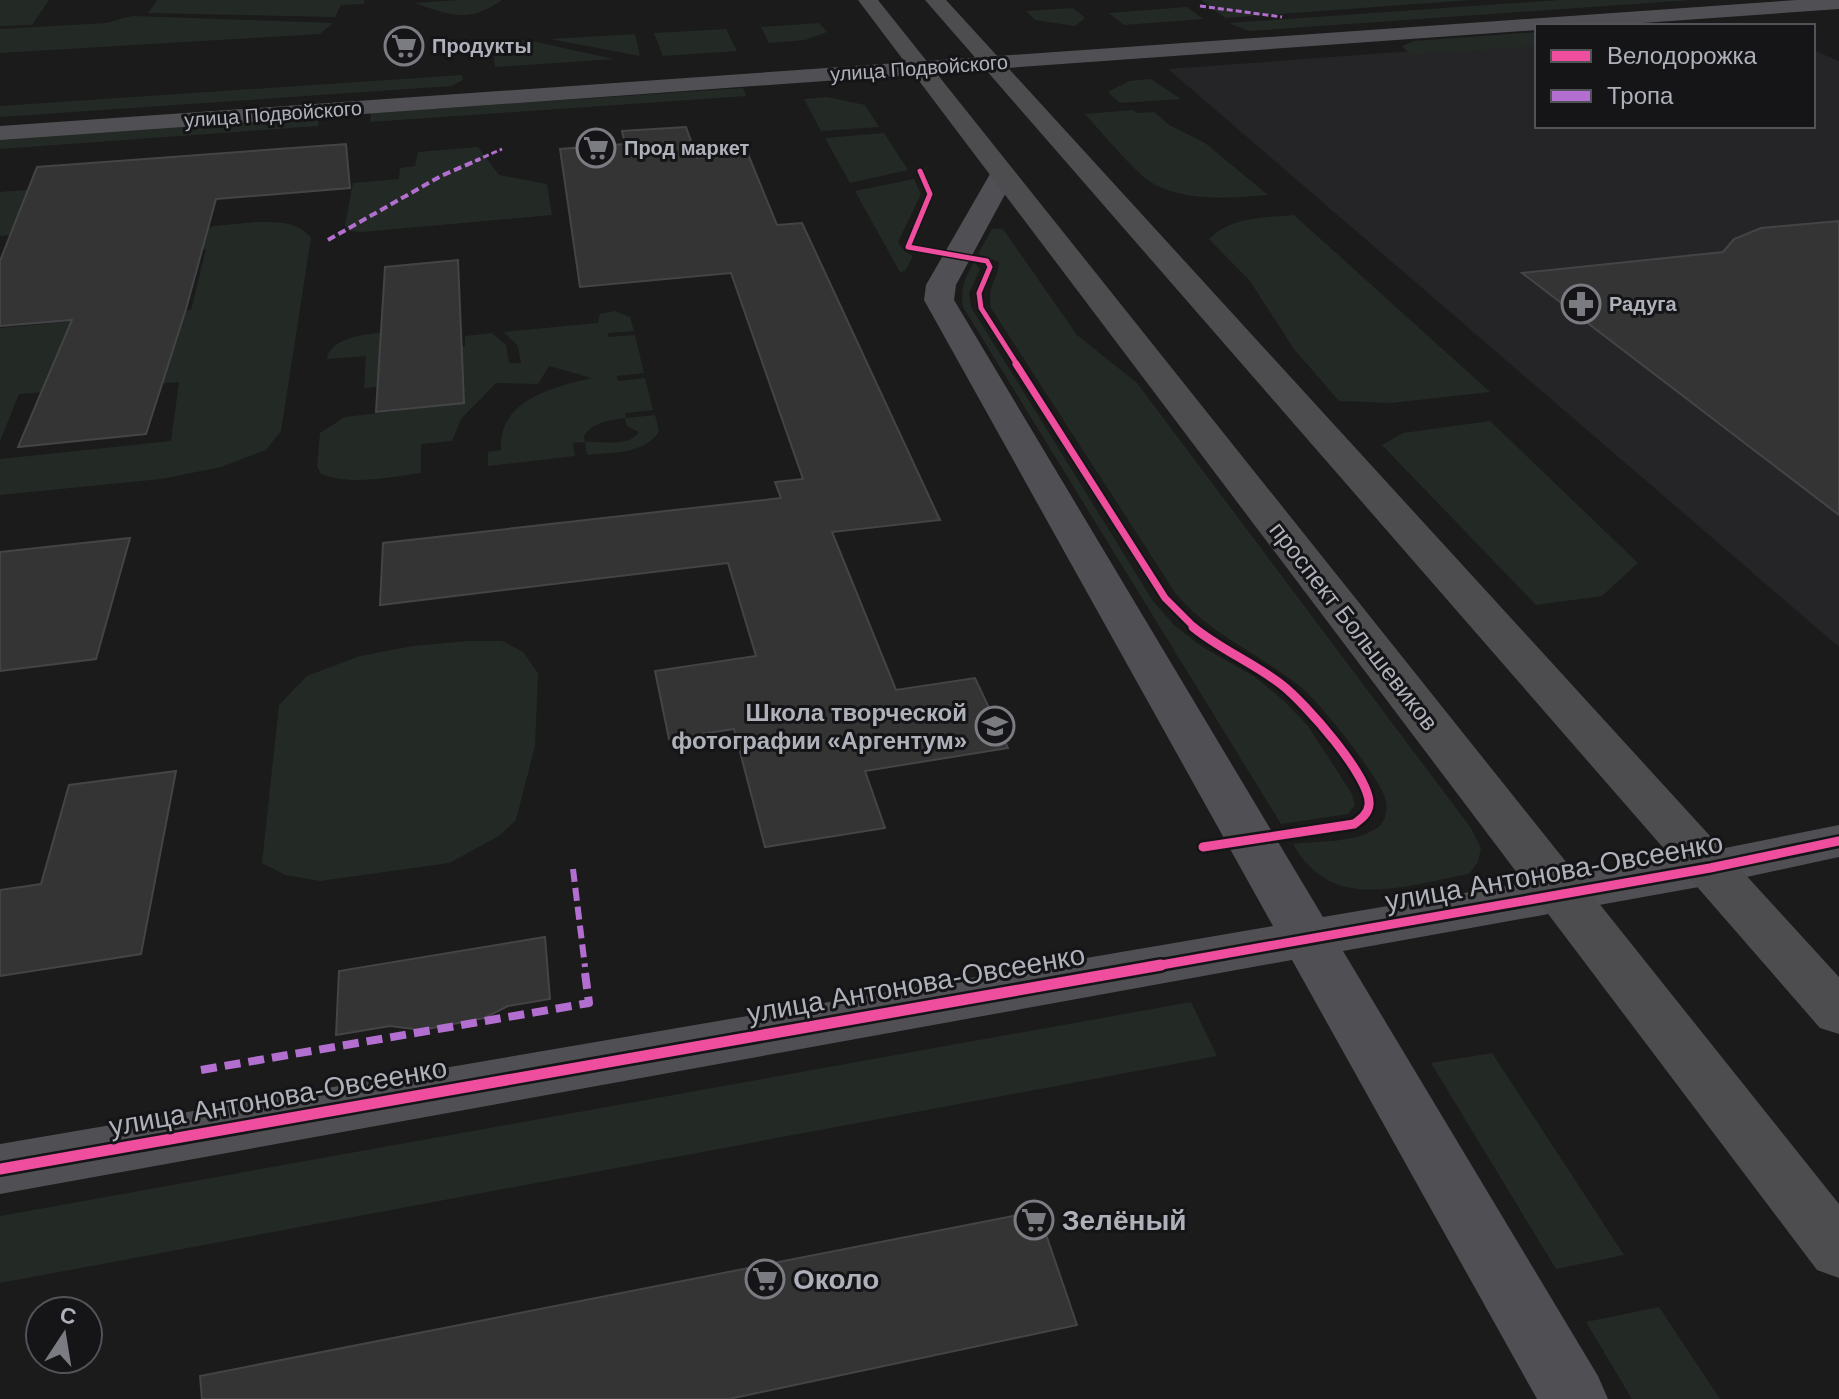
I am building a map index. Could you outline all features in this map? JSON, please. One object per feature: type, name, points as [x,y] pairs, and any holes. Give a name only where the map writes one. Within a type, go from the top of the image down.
[{"type":"main road","name":"проспект Большевиков","points":[[868,0],[1839,1251]]},
{"type":"main road","points":[[935,0],[1839,1013]]},
{"type":"street","name":"улица Подвойского","points":[[0,133],[1771,0]]},
{"type":"street","name":"улица Подвойского","points":[[987,58],[1839,3]]},
{"type":"street","name":"улица Подвойского","points":[[0,123],[918,64]]},
{"type":"street","points":[[1003,174],[955,256],[941,285],[939,300],[1574,1399]]},
{"type":"street","name":"улица Антонова-Овсеенко","points":[[0,1169],[1710,868],[1839,841]]},
{"type":"shaded area","points":[[0,0],[49,0],[32,25],[0,26]]},
{"type":"shaded area","points":[[157,0],[364,0],[364,4],[341,5],[335,17],[148,13]]},
{"type":"shaded area","points":[[502,0],[480,12],[460,15],[415,3]]},
{"type":"shaded area","points":[[1201,0],[1470,0],[1225,18]]},
{"type":"shaded area","points":[[1559,0],[1692,0],[1249,31],[1229,23]]},
{"type":"shaded area","points":[[1187,7],[1203,19],[1124,25],[1109,13]]},
{"type":"shaded area","points":[[1073,8],[1085,18],[1075,26],[1035,20],[1026,11]]},
{"type":"shaded area","points":[[132,16],[333,23],[320,34],[0,53],[0,29],[106,23]]},
{"type":"shaded area","points":[[819,23],[827,32],[805,40],[769,43],[761,27]]},
{"type":"shaded area","points":[[726,29],[737,51],[663,56],[654,33]]},
{"type":"shaded area","points":[[1535,32],[1535,46],[1411,55],[1402,46],[1414,41]]},
{"type":"shaded area","points":[[635,34],[640,56],[550,39]]},
{"type":"shaded area","points":[[527,40],[614,59],[495,67],[492,43]]},
{"type":"shaded area","points":[[1535,42],[1535,128],[1815,128],[1815,51],[1839,61],[1839,647],[1168,69]]},
{"type":"shaded area","points":[[462,75],[463,80],[452,86],[0,117],[0,106]]},
{"type":"shaded area","points":[[1151,79],[1181,99],[1120,103],[1108,92],[1129,81]]},
{"type":"shaded area","points":[[743,88],[746,96],[370,122],[371,113]]},
{"type":"shaded area","points":[[827,97],[865,105],[879,127],[821,131],[804,99]]},
{"type":"shaded area","points":[[1133,110],[1137,113],[1154,112],[1169,125],[1205,143],[1268,195],[1197,196],[1169,190],[1148,180],[1085,114]]},
{"type":"shaded area","points":[[319,117],[318,126],[0,149],[0,139]]},
{"type":"shaded area","points":[[884,133],[908,170],[850,183],[825,138]]},
{"type":"shaded area","points":[[478,147],[499,175],[547,184],[552,215],[362,232],[349,231],[345,225],[353,183],[399,179],[400,168],[415,166],[418,152]]},
{"type":"shaded area","points":[[188,177],[89,229],[0,236],[0,192]]},
{"type":"shaded area","points":[[914,179],[921,194],[898,242],[904,251],[913,256],[905,271],[900,272],[855,191]]},
{"type":"shaded area","points":[[1294,215],[1490,392],[1391,403],[1339,401],[1294,349],[1250,281],[1209,239],[1238,222]]},
{"type":"shaded area","points":[[256,222],[293,225],[311,238],[281,431],[266,450],[221,467],[161,479],[0,495],[0,459],[171,441],[179,382],[19,394],[0,441],[0,328],[191,310],[206,249],[182,250],[184,236],[214,226]]},
{"type":"shaded area","points":[[992,229],[1003,229],[1077,335],[1137,383],[1471,828],[1481,848],[1478,862],[1469,874],[1372,890],[1349,888],[1328,880],[1309,866],[1293,844],[1348,839],[1377,828],[1386,813],[1382,791],[1350,743],[1303,689],[1205,622],[1176,594],[991,308],[992,287],[999,262],[978,254]]},
{"type":"shaded area","points":[[974,262],[980,269],[969,293],[971,307],[1153,601],[1174,625],[1201,646],[1255,677],[1308,726],[1352,794],[1355,805],[1348,814],[1281,824],[963,307],[964,284]]},
{"type":"shaded area","points":[[615,311],[630,317],[634,331],[608,333],[608,337],[635,335],[644,373],[617,376],[618,381],[645,378],[653,410],[625,413],[626,418],[655,415],[659,431],[645,444],[627,451],[587,455],[585,442],[573,443],[575,456],[488,466],[488,452],[501,450],[502,433],[508,419],[518,408],[545,392],[592,378],[549,366],[538,384],[496,383],[461,419],[452,441],[421,444],[421,473],[358,480],[321,474],[317,466],[320,433],[345,417],[464,403],[463,378],[364,388],[366,356],[327,359],[331,350],[340,343],[367,334],[421,330],[439,348],[465,346],[465,336],[492,333],[506,345],[509,363],[521,363],[518,346],[504,332],[598,323],[600,314]],"holes":[[[625,418],[627,426],[639,432],[621,442],[585,442],[584,436],[597,425]]]},
{"type":"shaded area","points":[[1490,421],[1638,563],[1602,596],[1536,605],[1382,445],[1403,433]]},
{"type":"shaded area","points":[[502,641],[523,652],[538,673],[535,746],[516,820],[499,836],[449,863],[320,881],[285,875],[262,863],[279,705],[307,676],[360,656],[413,646]]},
{"type":"shaded area","points":[[1191,1002],[1217,1056],[0,1283],[0,1216]]},
{"type":"shaded area","points":[[1492,1053],[1624,1255],[1556,1269],[1431,1063]]},
{"type":"shaded area","points":[[1659,1307],[1720,1399],[1632,1399],[1586,1322]]},
{"type":"building","points":[[686,127],[697,158],[748,154],[777,225],[802,223],[940,520],[832,532],[896,690],[975,678],[1008,748],[865,771],[885,828],[765,847],[734,729],[669,739],[655,671],[756,656],[728,563],[380,605],[383,543],[781,498],[775,482],[803,479],[731,273],[580,287],[560,149],[625,144],[622,131]]},
{"type":"building","points":[[346,144],[350,188],[216,199],[186,309],[146,434],[18,447],[72,320],[0,326],[0,261],[37,167]]},
{"type":"building","points":[[1839,221],[1839,515],[1522,273],[1723,252],[1734,239],[1761,228]]},
{"type":"building","points":[[458,260],[464,403],[376,412],[385,267]]},
{"type":"building","points":[[130,538],[96,659],[0,671],[0,552]]},
{"type":"building","points":[[176,771],[141,954],[0,976],[0,890],[41,884],[69,785]]},
{"type":"building","points":[[545,937],[550,999],[508,1006],[484,1018],[422,1030],[390,1026],[336,1035],[339,971]]},
{"type":"building","points":[[1038,1211],[1077,1325],[729,1399],[202,1399],[200,1376]]},
{"type":"marked path","points":[[1200,6],[1282,17]]},
{"type":"marked path","points":[[328,240],[441,176],[502,149]]},
{"type":"marked path","points":[[201,1070],[589,1003],[573,869]]},
{"type":"cycle path","points":[[920,171],[930,194],[908,247],[987,261],[990,267],[979,293],[981,308],[1165,598],[1204,635],[1293,694],[1348,760],[1369,800],[1366,814],[1354,824],[1203,847]]},
{"type":"cycle path","points":[[0,1169],[1710,868],[1839,841]]},
{"type":"place","name":"Продукты","points":[[404,46]]},
{"type":"place","name":"Прод маркет","points":[[596,148]]},
{"type":"place","name":"Радуга","points":[[1581,304]]},
{"type":"place","name":"Школа творческой фотографии «Аргентум»","points":[[995,726]]},
{"type":"place","name":"Зелёный","points":[[1034,1220]]},
{"type":"place","name":"Около","points":[[765,1279]]}]
